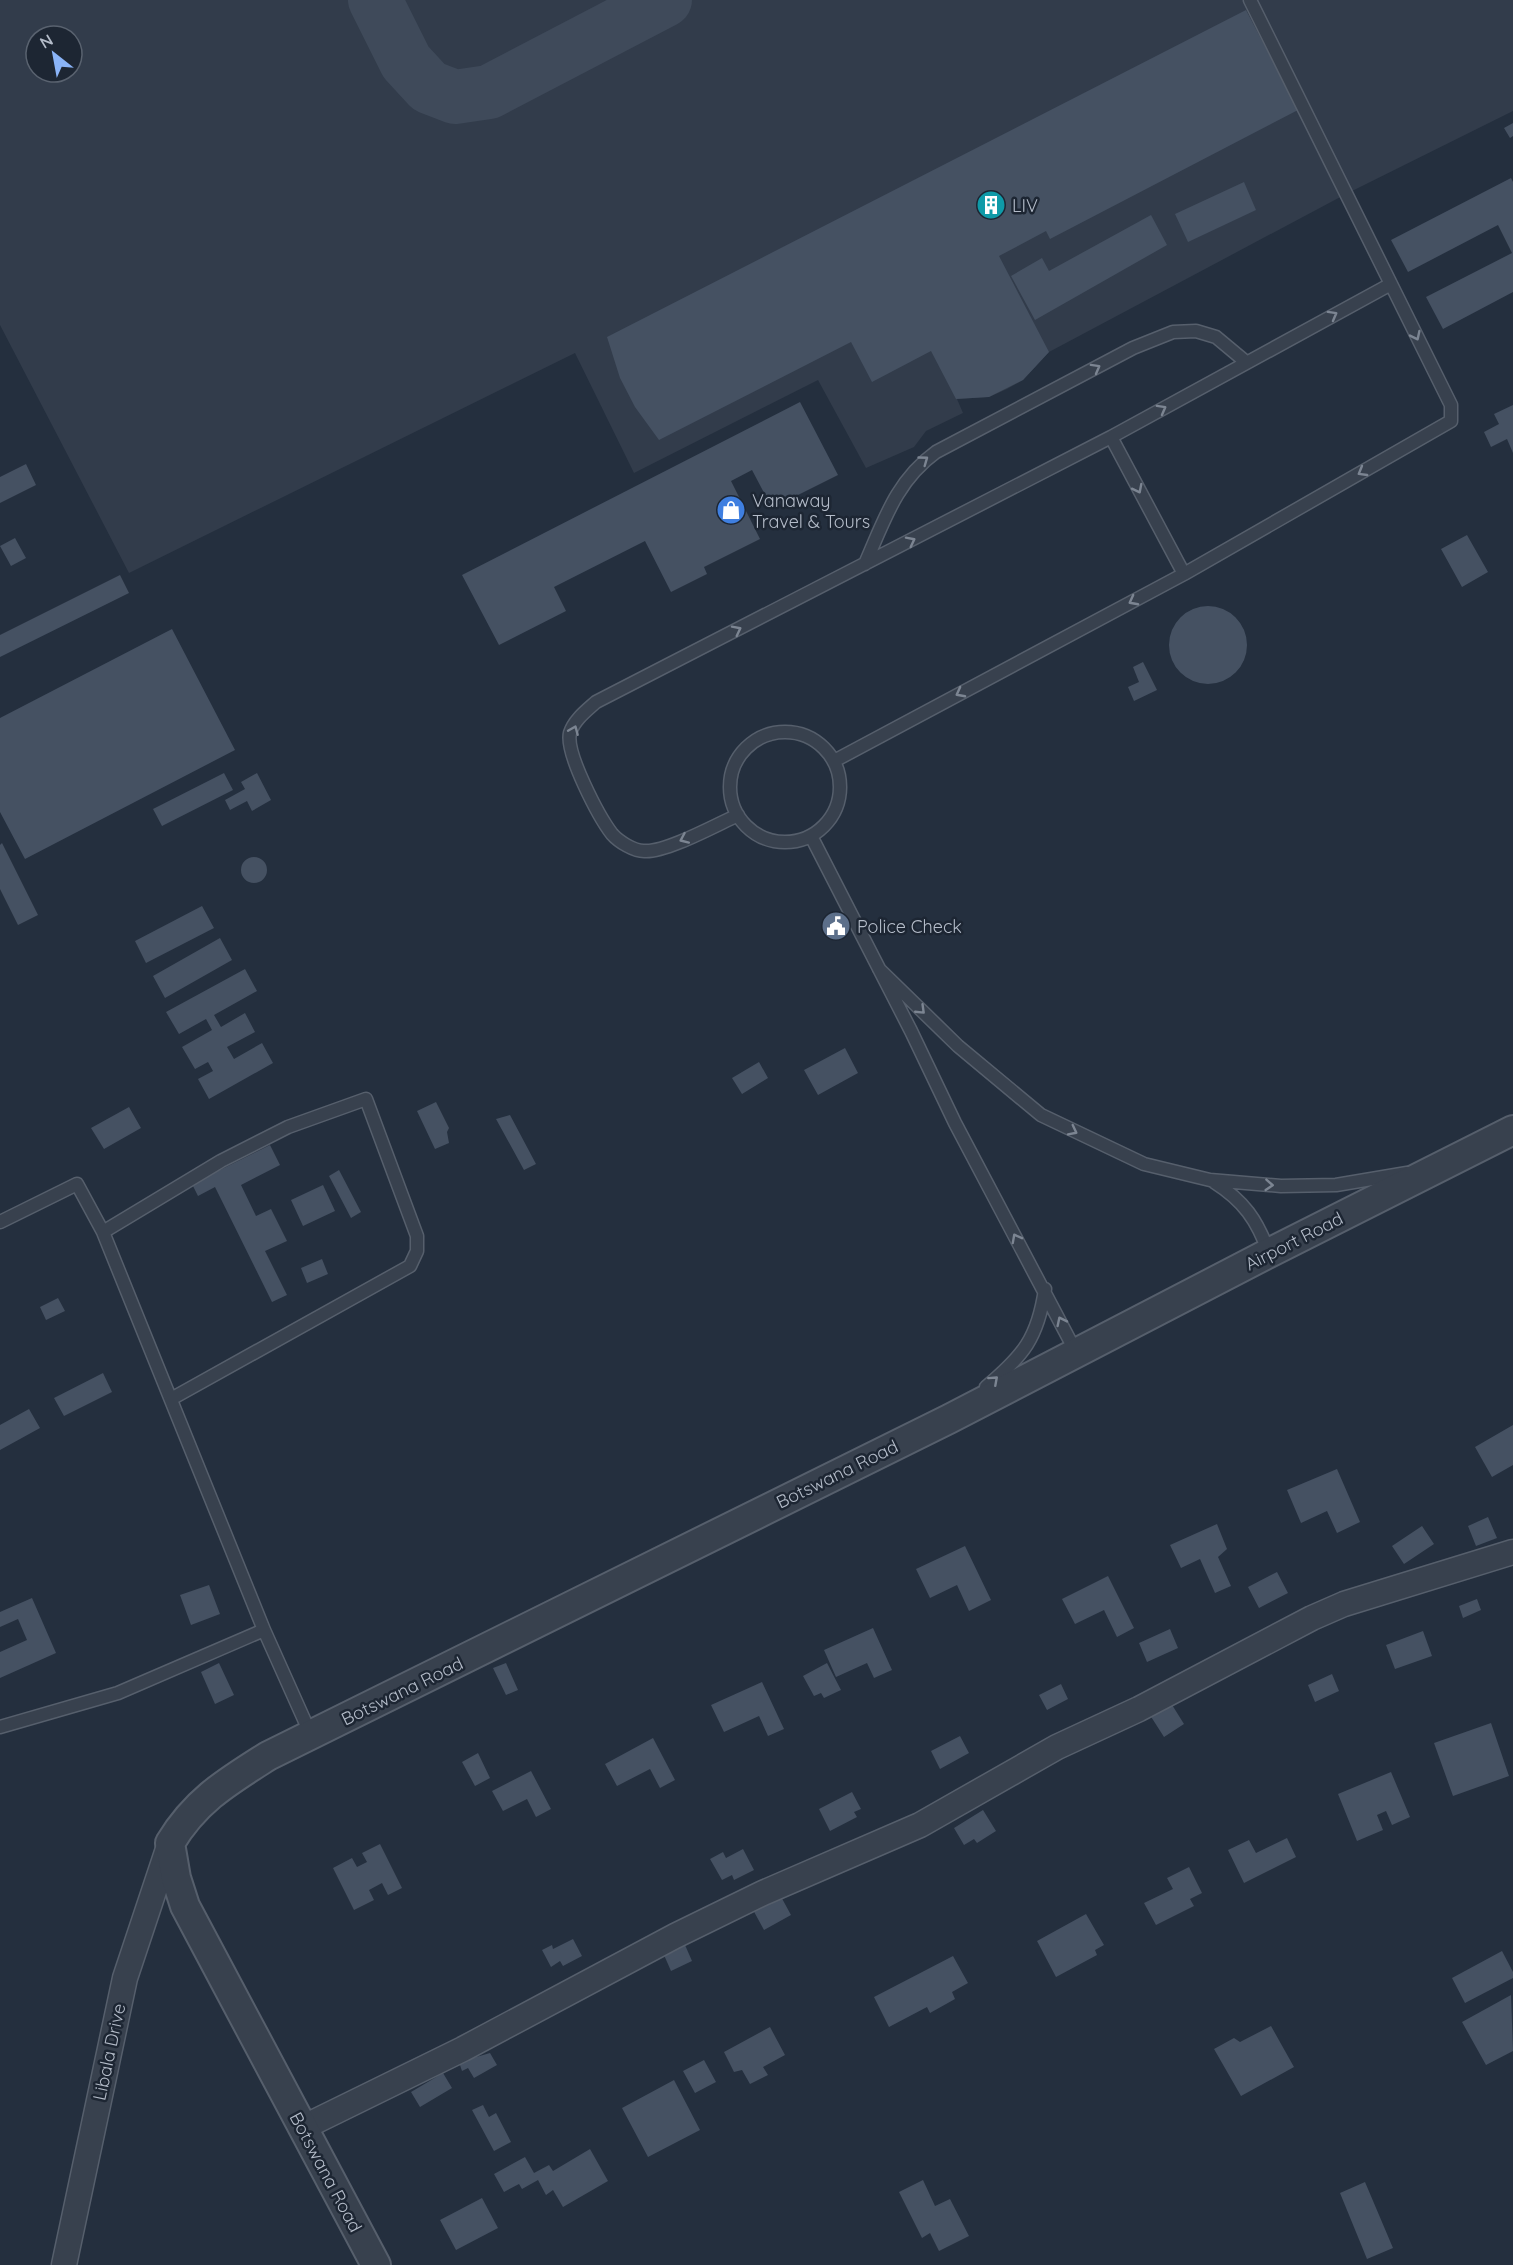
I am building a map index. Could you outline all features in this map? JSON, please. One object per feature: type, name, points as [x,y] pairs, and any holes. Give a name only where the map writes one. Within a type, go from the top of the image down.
[{"type":"street","name":"Airport Road","points":[[1077,1354],[1269,1252],[1446,1166],[1513,1130]]},
{"type":"street","name":"Botswana Road","points":[[376,2265],[185,1906],[176,1878],[170,1843],[186,1817],[208,1797],[268,1756],[1077,1354]]},
{"type":"street","points":[[302,2128],[463,2049],[675,1936],[763,1893],[920,1825],[1057,1747],[1147,1705],[1312,1618],[1344,1604],[1513,1552]]},
{"type":"street","name":"Libala Drive","points":[[64,2265],[125,1978],[170,1843]]},
{"type":"lane","points":[[834,761],[1184,574],[1451,421],[1451,405],[1250,0]]},
{"type":"lane","points":[[738,815],[657,850],[642,851],[628,846],[613,836],[582,778],[570,749],[570,735],[575,723],[596,702],[1111,437],[1391,284]]},
{"type":"lane","points":[[865,564],[899,488],[916,466],[936,452],[1133,348],[1173,332],[1196,331],[1216,337],[1246,362]]},
{"type":"lane","points":[[1111,437],[1184,574]]},
{"type":"lane","points":[[786,732],[805,736],[822,746],[834,761],[839,777],[837,803],[825,825],[811,836],[798,841],[770,840],[757,835],[738,815],[731,797],[731,778],[738,760],[750,745],[767,735],[786,732]]},
{"type":"lane","points":[[811,836],[955,1123],[1045,1289],[1077,1354]]},
{"type":"lane","points":[[879,969],[958,1046],[1041,1115],[1144,1164],[1210,1180],[1281,1186],[1336,1185],[1446,1166]]},
{"type":"lane","points":[[103,1232],[231,1156],[288,1127],[366,1099],[417,1236],[417,1251],[410,1266],[171,1398]]},
{"type":"lane","points":[[1210,1180],[1233,1194],[1248,1209],[1258,1224],[1269,1252]]},
{"type":"lane","points":[[0,1222],[77,1184],[103,1232],[264,1630],[311,1736]]},
{"type":"lane","points":[[950,1419],[1016,1359],[1041,1320],[1045,1289]]},
{"type":"lane","points":[[0,1727],[118,1693],[264,1630]]},
{"type":"shaded area","points":[[0,0],[1513,0],[1513,111],[1346,194],[1049,352],[1023,380],[1007,389],[989,397],[957,399],[963,413],[926,431],[914,447],[866,468],[818,380],[634,473],[575,353],[129,573],[0,325]]},
{"type":"building","name":"LIV","points":[[1246,10],[1298,110],[1050,239],[1046,231],[999,256],[1049,352],[1023,380],[989,397],[956,399],[931,351],[872,382],[851,342],[659,440],[635,407],[620,378],[607,337]]},
{"type":"building","points":[[1513,123],[1513,136],[1510,138],[1504,128]]},
{"type":"building","points":[[1511,178],[1513,182],[1513,292],[1443,329],[1426,297],[1512,253],[1498,225],[1408,272],[1391,240]]},
{"type":"building","points":[[1244,182],[1256,210],[1188,242],[1175,214]]},
{"type":"building","points":[[1151,215],[1167,245],[1035,320],[1011,276],[1042,258],[1049,271]]},
{"type":"building","points":[[800,402],[838,475],[772,508],[752,470],[731,481],[760,539],[704,567],[707,574],[671,592],[645,541],[554,587],[566,611],[499,645],[462,575]]},
{"type":"building","points":[[1513,405],[1513,453],[1507,439],[1491,447],[1484,432],[1499,424],[1494,414]]},
{"type":"building","points":[[26,464],[36,485],[0,503],[0,477]]},
{"type":"building","points":[[1467,535],[1488,572],[1462,587],[1441,549]]},
{"type":"building","points":[[15,538],[26,558],[11,566],[0,546]]},
{"type":"building","points":[[120,575],[129,593],[0,657],[0,635]]},
{"type":"building","points":[[1208,606],[1223,609],[1236,617],[1244,630],[1247,645],[1244,660],[1236,673],[1223,681],[1208,684],[1193,681],[1180,673],[1172,660],[1169,645],[1172,630],[1180,617],[1193,609]]},
{"type":"building","points":[[172,629],[235,750],[25,859],[0,812],[0,718]]},
{"type":"building","points":[[1143,662],[1157,690],[1134,701],[1128,687],[1139,682],[1133,667]]},
{"type":"building","points":[[224,773],[233,790],[162,826],[153,809]]},
{"type":"building","points":[[257,773],[271,800],[252,811],[247,801],[230,810],[225,800],[245,789],[241,782]]},
{"type":"building","points":[[2,843],[38,915],[18,925],[0,889],[0,845]]},
{"type":"building","points":[[254,857],[263,861],[267,870],[263,879],[254,883],[245,879],[241,870],[245,861]]},
{"type":"building","points":[[202,906],[214,928],[146,963],[135,941]]},
{"type":"building","points":[[220,938],[232,960],[165,998],[153,976]]},
{"type":"building","points":[[245,969],[257,991],[214,1015],[221,1027],[245,1013],[255,1032],[227,1047],[234,1059],[262,1043],[273,1063],[209,1099],[198,1079],[213,1071],[208,1062],[195,1069],[182,1047],[212,1030],[206,1019],[179,1034],[166,1012]]},
{"type":"building","points":[[845,1048],[858,1073],[818,1095],[804,1070]]},
{"type":"building","points":[[759,1062],[768,1078],[742,1094],[732,1078]]},
{"type":"building","points":[[436,1102],[449,1128],[447,1132],[449,1143],[435,1149],[417,1111]]},
{"type":"building","points":[[129,1107],[141,1128],[104,1149],[91,1128]]},
{"type":"building","points":[[510,1115],[536,1164],[524,1170],[496,1119]]},
{"type":"building","points":[[270,1145],[280,1165],[241,1185],[256,1216],[271,1209],[287,1241],[265,1251],[287,1295],[272,1302],[215,1187],[198,1196],[192,1184]]},
{"type":"building","points":[[339,1170],[361,1212],[351,1218],[329,1176]]},
{"type":"building","points":[[323,1185],[335,1211],[303,1226],[291,1200]]},
{"type":"building","points":[[322,1259],[328,1274],[307,1283],[301,1268]]},
{"type":"building","points":[[58,1298],[65,1311],[46,1320],[40,1307]]},
{"type":"building","points":[[103,1373],[112,1392],[64,1416],[54,1398]]},
{"type":"building","points":[[29,1409],[40,1428],[0,1450],[0,1425]]},
{"type":"building","points":[[1513,1425],[1513,1465],[1492,1477],[1475,1447]]},
{"type":"building","points":[[1337,1469],[1360,1522],[1337,1533],[1327,1511],[1301,1523],[1287,1490]]},
{"type":"building","points":[[1488,1517],[1497,1538],[1476,1546],[1468,1526]]},
{"type":"building","points":[[1217,1524],[1227,1549],[1218,1557],[1231,1586],[1215,1593],[1200,1559],[1181,1568],[1170,1545]]},
{"type":"building","points":[[1422,1526],[1434,1544],[1404,1564],[1392,1546]]},
{"type":"building","points":[[965,1546],[991,1600],[969,1611],[957,1585],[930,1598],[916,1569]]},
{"type":"building","points":[[1277,1572],[1288,1593],[1259,1608],[1248,1587]]},
{"type":"building","points":[[1108,1576],[1134,1628],[1117,1637],[1104,1610],[1075,1624],[1062,1599]]},
{"type":"building","points":[[209,1585],[220,1614],[191,1625],[180,1595]]},
{"type":"building","points":[[32,1598],[56,1653],[0,1678],[0,1652],[27,1640],[18,1619],[0,1627],[0,1612]]},
{"type":"building","points":[[1477,1599],[1481,1610],[1463,1618],[1459,1606]]},
{"type":"building","points":[[873,1628],[892,1670],[874,1678],[867,1663],[836,1677],[824,1650]]},
{"type":"building","points":[[1170,1629],[1178,1648],[1147,1662],[1139,1643]]},
{"type":"building","points":[[1423,1631],[1432,1656],[1395,1669],[1386,1645]]},
{"type":"building","points":[[219,1663],[234,1695],[215,1704],[201,1672]]},
{"type":"building","points":[[506,1663],[518,1690],[506,1695],[493,1668]]},
{"type":"building","points":[[827,1663],[841,1690],[824,1698],[821,1693],[814,1696],[803,1676]]},
{"type":"building","points":[[1332,1674],[1339,1691],[1315,1702],[1308,1685]]},
{"type":"building","points":[[762,1682],[784,1729],[768,1736],[759,1716],[724,1732],[711,1705]]},
{"type":"building","points":[[1061,1684],[1068,1699],[1047,1710],[1039,1695]]},
{"type":"building","points":[[1169,1700],[1184,1724],[1164,1737],[1148,1712]]},
{"type":"building","points":[[1491,1723],[1509,1776],[1453,1796],[1434,1743]]},
{"type":"building","points":[[960,1736],[969,1753],[940,1769],[931,1751]]},
{"type":"building","points":[[653,1738],[675,1780],[660,1788],[650,1769],[617,1786],[605,1764]]},
{"type":"building","points":[[478,1753],[490,1778],[475,1786],[462,1762]]},
{"type":"building","points":[[531,1771],[551,1809],[536,1817],[527,1799],[503,1811],[492,1791]]},
{"type":"building","points":[[1391,1772],[1410,1817],[1392,1825],[1386,1811],[1377,1815],[1383,1830],[1357,1841],[1338,1794]]},
{"type":"building","points":[[852,1792],[861,1809],[854,1812],[857,1817],[830,1831],[819,1809]]},
{"type":"building","points":[[983,1810],[996,1831],[977,1843],[974,1839],[964,1845],[954,1828]]},
{"type":"building","points":[[1287,1838],[1296,1857],[1244,1883],[1228,1850],[1249,1840],[1256,1853]]},
{"type":"building","points":[[380,1844],[402,1888],[388,1895],[382,1883],[369,1890],[374,1900],[354,1910],[333,1868],[352,1858],[357,1867],[367,1862],[362,1853]]},
{"type":"building","points":[[743,1849],[754,1870],[734,1880],[732,1875],[722,1880],[710,1859],[723,1852],[726,1858]]},
{"type":"building","points":[[1189,1867],[1202,1893],[1190,1899],[1194,1906],[1156,1925],[1144,1903],[1173,1889],[1167,1878]]},
{"type":"building","points":[[779,1893],[791,1915],[764,1930],[752,1908]]},
{"type":"building","points":[[1086,1914],[1104,1945],[1095,1950],[1097,1955],[1056,1977],[1037,1941]]},
{"type":"building","points":[[573,1939],[582,1956],[563,1966],[560,1961],[551,1967],[542,1950],[552,1945],[553,1949]]},
{"type":"building","points":[[685,1945],[692,1961],[671,1971],[664,1955]]},
{"type":"building","points":[[1502,1951],[1513,1972],[1513,1978],[1465,2003],[1452,1978]]},
{"type":"building","points":[[953,1956],[968,1983],[952,1992],[955,1999],[930,2013],[927,2007],[889,2027],[874,1997]]},
{"type":"building","points":[[1511,1995],[1513,2051],[1486,2065],[1462,2022]]},
{"type":"building","points":[[1271,2026],[1294,2067],[1241,2096],[1214,2049],[1234,2038],[1240,2042]]},
{"type":"building","points":[[770,2027],[785,2055],[763,2067],[768,2075],[750,2084],[742,2070],[734,2072],[724,2052]]},
{"type":"building","points":[[490,2053],[497,2065],[474,2078],[468,2068],[462,2071],[459,2062]]},
{"type":"building","points":[[704,2060],[716,2082],[695,2093],[683,2071]]},
{"type":"building","points":[[443,2073],[452,2088],[420,2107],[411,2092]]},
{"type":"building","points":[[674,2080],[700,2130],[648,2157],[622,2108]]},
{"type":"building","points":[[483,2105],[489,2117],[496,2113],[511,2142],[494,2151],[472,2110]]},
{"type":"building","points":[[590,2149],[608,2181],[563,2207],[553,2190],[546,2195],[538,2180],[522,2189],[519,2184],[504,2192],[494,2174],[525,2157],[534,2173],[549,2165],[553,2171]]},
{"type":"building","points":[[923,2180],[935,2206],[950,2199],[969,2236],[939,2251],[930,2233],[922,2238],[899,2192]]},
{"type":"building","points":[[1365,2182],[1393,2248],[1367,2259],[1340,2193]]},
{"type":"building","points":[[482,2198],[498,2228],[456,2250],[440,2220]]},
{"type":"taxiway","points":[[375,0],[406,62],[429,87],[455,97],[489,92],[665,0]]},
{"type":"place","name":"LIV","points":[[991,205]]},
{"type":"place","name":"Vanaway Travel & Tours","points":[[731,510]]},
{"type":"place","name":"Police Check","points":[[836,926]]}]
